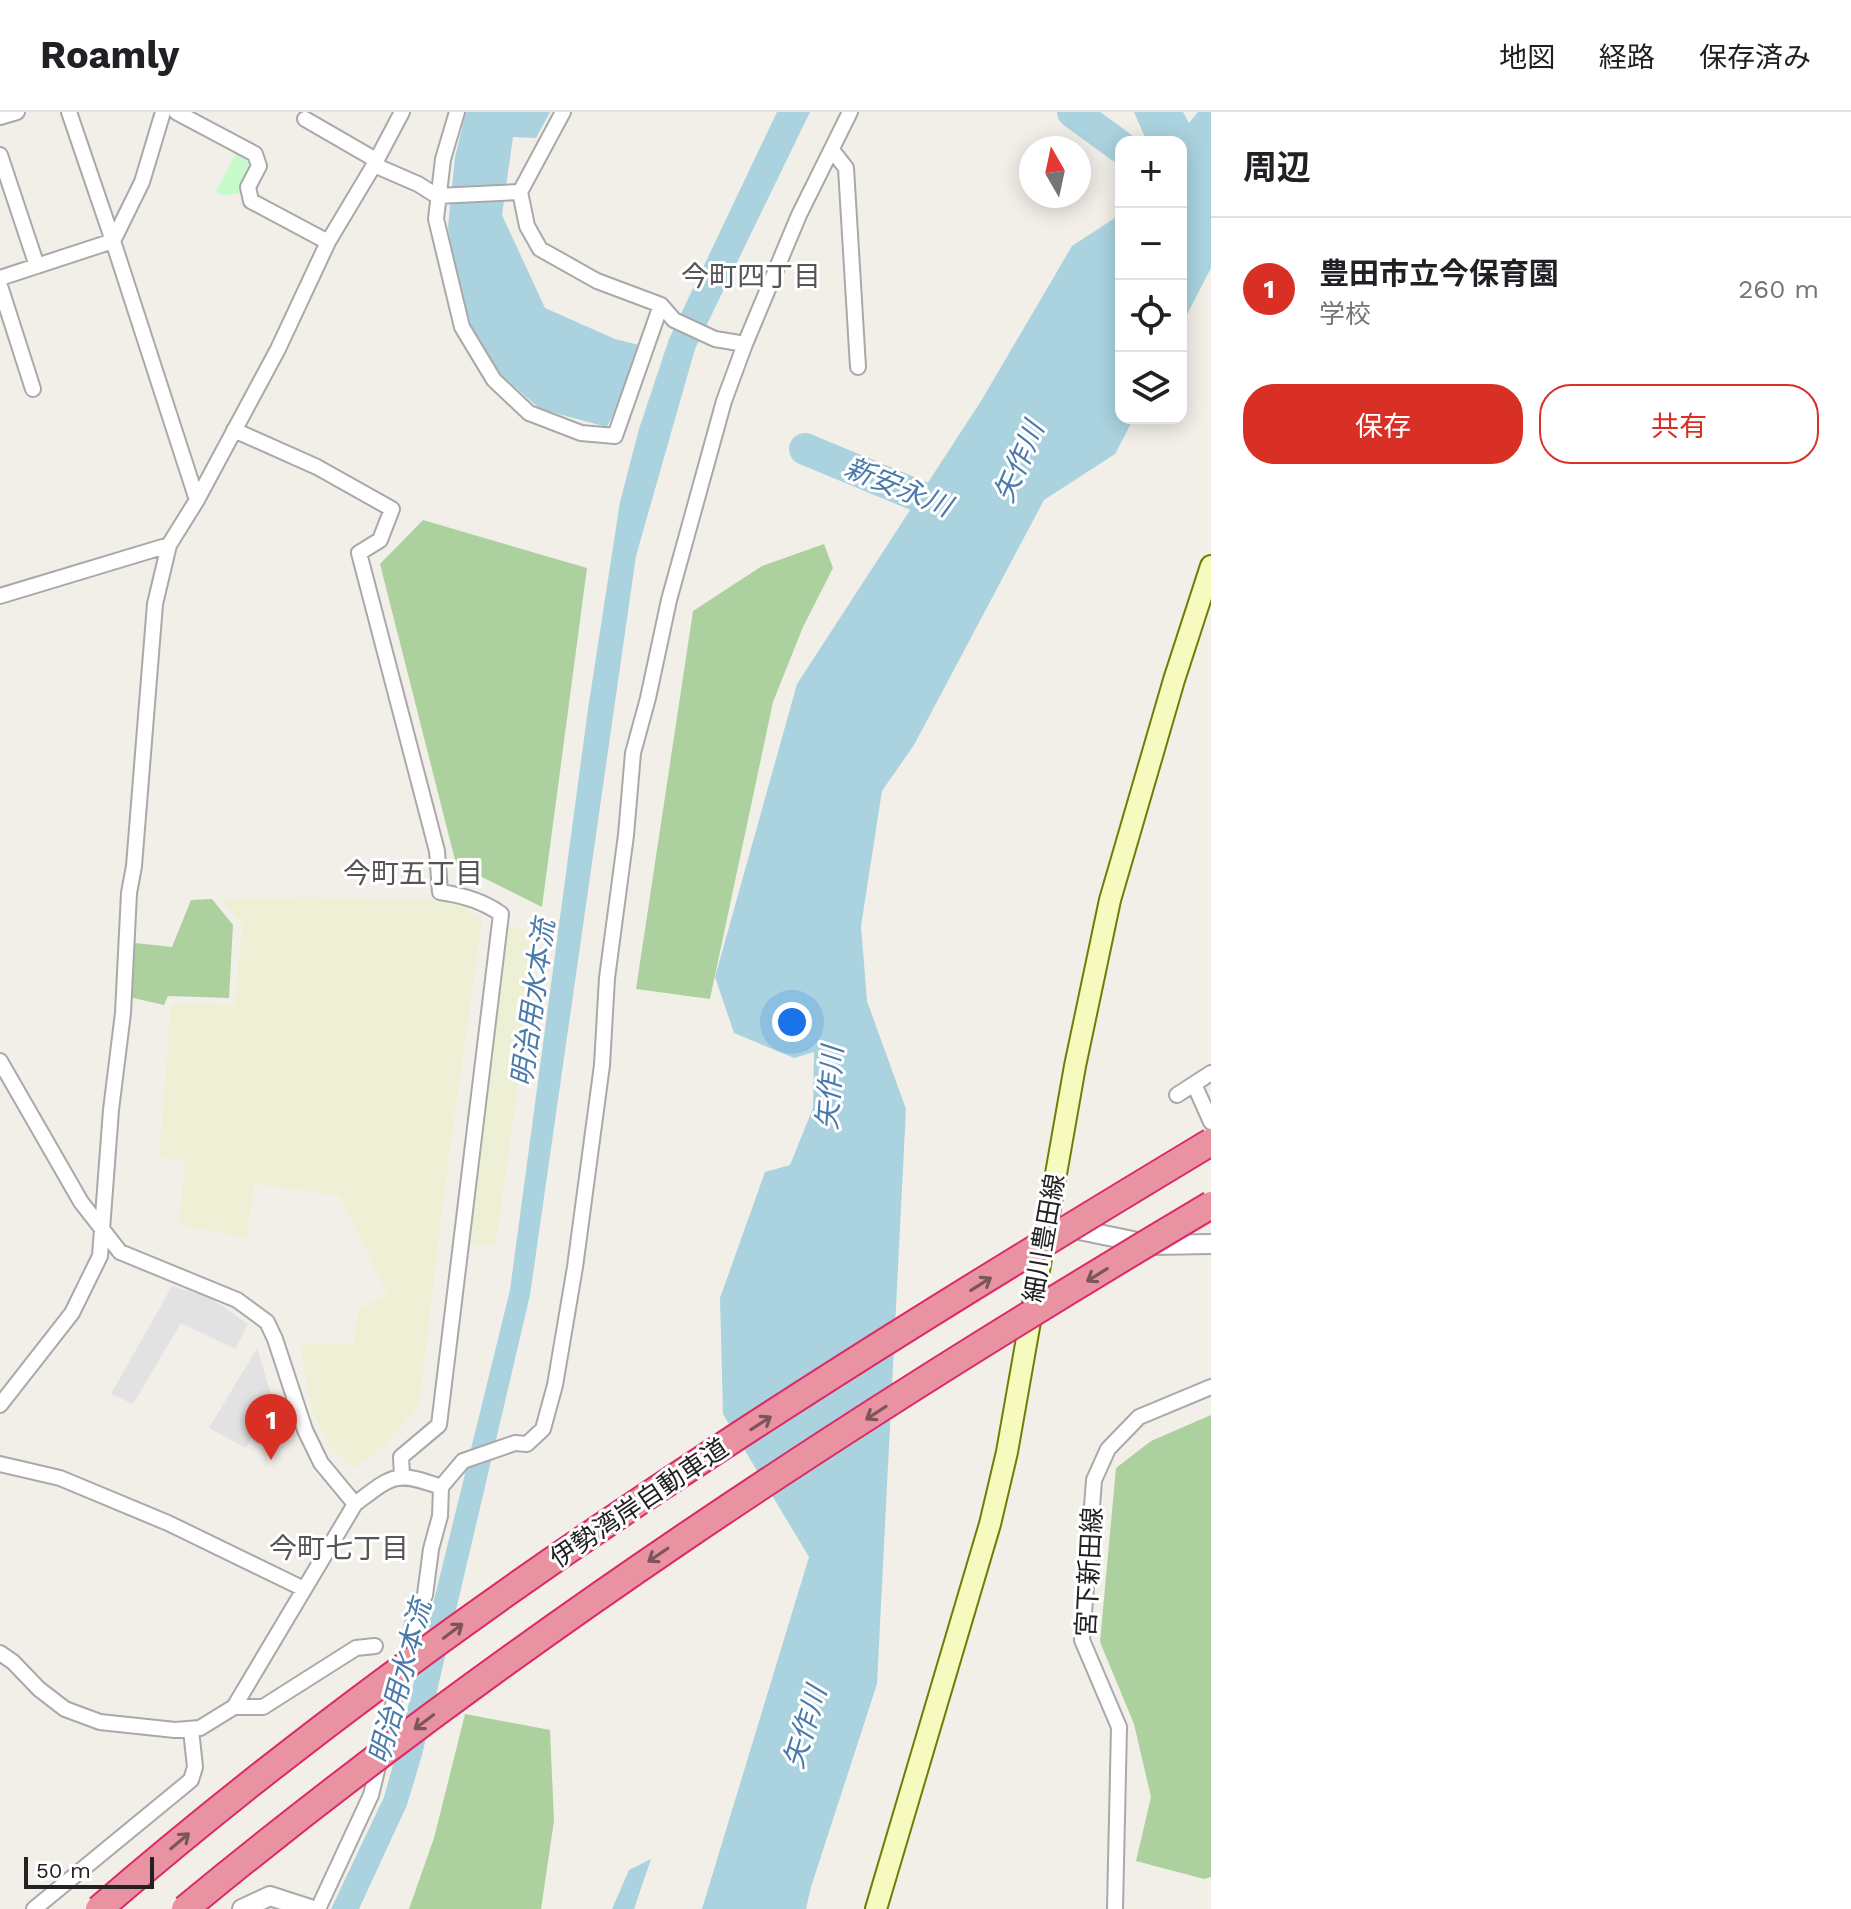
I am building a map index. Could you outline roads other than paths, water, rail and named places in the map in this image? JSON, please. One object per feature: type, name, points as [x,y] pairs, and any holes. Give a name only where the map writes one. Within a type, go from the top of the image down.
[{"type":"highway","name":"伊勢湾岸自動車道","points":[[99,1909],[224,1805],[319,1732],[472,1617],[579,1542],[874,1350],[1211,1142]]},
{"type":"highway","name":"伊勢湾岸自動車道","points":[[185,1909],[373,1760],[621,1580],[892,1402],[1211,1205]]},
{"type":"main road","name":"細川豊田線","points":[[876,1909],[990,1524],[1007,1452],[1075,1066],[1110,900],[1174,680],[1211,566]]},
{"type":"street","points":[[0,117],[17,112]]},
{"type":"street","points":[[69,112],[197,500]]},
{"type":"street","points":[[0,278],[113,241],[142,182],[163,112]]},
{"type":"street","points":[[176,112],[255,154],[259,166],[248,187],[251,201],[328,242]]},
{"type":"street","points":[[0,1405],[5,1388],[72,1313],[100,1256],[153,620],[169,545],[197,500],[278,349],[328,242],[402,112]]},
{"type":"street","points":[[457,112],[443,159],[436,219],[462,327],[494,380],[529,413],[581,433],[615,436],[661,305]]},
{"type":"street","points":[[563,112],[520,192],[527,226],[540,249],[597,281],[661,305],[674,320],[715,339],[745,344]]},
{"type":"street","points":[[318,1909],[371,1795],[417,1608],[425,1595],[431,1549],[440,1516],[441,1487],[463,1461],[515,1443],[527,1444],[543,1429],[555,1385],[575,1267],[602,1065],[607,978],[626,835],[633,753],[687,529],[724,401],[799,215],[850,112]]},
{"type":"street","points":[[305,119],[437,196],[520,192]]},
{"type":"street","points":[[832,150],[846,168],[858,367]]},
{"type":"street","points":[[0,155],[37,266]]},
{"type":"street","points":[[0,286],[33,389]]},
{"type":"street","points":[[234,430],[317,467],[392,509],[380,540],[359,553],[437,851],[440,892],[459,894],[501,914],[439,1425],[401,1457],[402,1475]]},
{"type":"street","points":[[0,596],[169,545]]},
{"type":"street","points":[[0,1061],[81,1202],[120,1252],[237,1300],[267,1322],[305,1430],[321,1463],[355,1504]]},
{"type":"street","points":[[1177,1095],[1211,1073]]},
{"type":"street","points":[[1194,1084],[1211,1122]]},
{"type":"street","points":[[1046,1223],[1152,1245],[1211,1244]]},
{"type":"street","name":"宮下新田線","points":[[1115,1909],[1119,1727],[1082,1640],[1094,1480],[1108,1449],[1139,1417],[1211,1387]]},
{"type":"street","points":[[0,1464],[60,1478],[168,1523],[304,1589]]},
{"type":"street","points":[[0,1653],[65,1709],[100,1722],[191,1730],[200,1728],[234,1707],[355,1504],[383,1483],[402,1475],[441,1487]]},
{"type":"street","points":[[234,1707],[263,1707],[356,1648],[375,1646]]},
{"type":"street","points":[[34,1909],[191,1780],[195,1767],[191,1730]]},
{"type":"street","points":[[242,1909],[270,1896],[310,1909]]},
{"type":"water","points":[[466,112],[550,112],[536,138],[513,137],[502,215],[545,308],[615,339],[639,345],[622,396],[607,427],[540,409],[499,373],[462,312],[448,228],[455,157]]},
{"type":"water","name":"明治用水本流","points":[[777,112],[810,112],[695,349],[636,556],[530,1295],[422,1755],[407,1805],[359,1909],[331,1909],[384,1797],[510,1290],[588,709],[620,502],[639,429],[669,339]]},
{"type":"water","points":[[1134,112],[1183,112],[1189,123],[1198,112],[1211,112],[1211,268],[1187,314],[1187,136],[1144,136]]},
{"type":"water","name":"矢作川","points":[[1115,218],[1115,424],[1131,424],[1115,454],[1044,500],[914,745],[882,791],[861,926],[867,1001],[906,1109],[877,1684],[806,1909],[702,1909],[809,1557],[723,1414],[720,1298],[765,1172],[790,1165],[813,1108],[814,1052],[794,1058],[734,1033],[715,977],[797,684],[981,401],[1072,246]]},
{"type":"water","points":[[651,1859],[634,1909],[612,1909],[629,1870]]},
{"type":"waterway","points":[[1073,112],[1115,143]]},
{"type":"waterway","name":"新安永川","points":[[805,449],[957,512]]},
{"type":"place","name":"豊田市立今保育園","points":[[271,1460]]},
{"type":"district","name":"今町四丁目","points":[[751,276]]},
{"type":"district","name":"今町五丁目","points":[[413,873]]},
{"type":"district","name":"今町七丁目","points":[[339,1548]]}]
